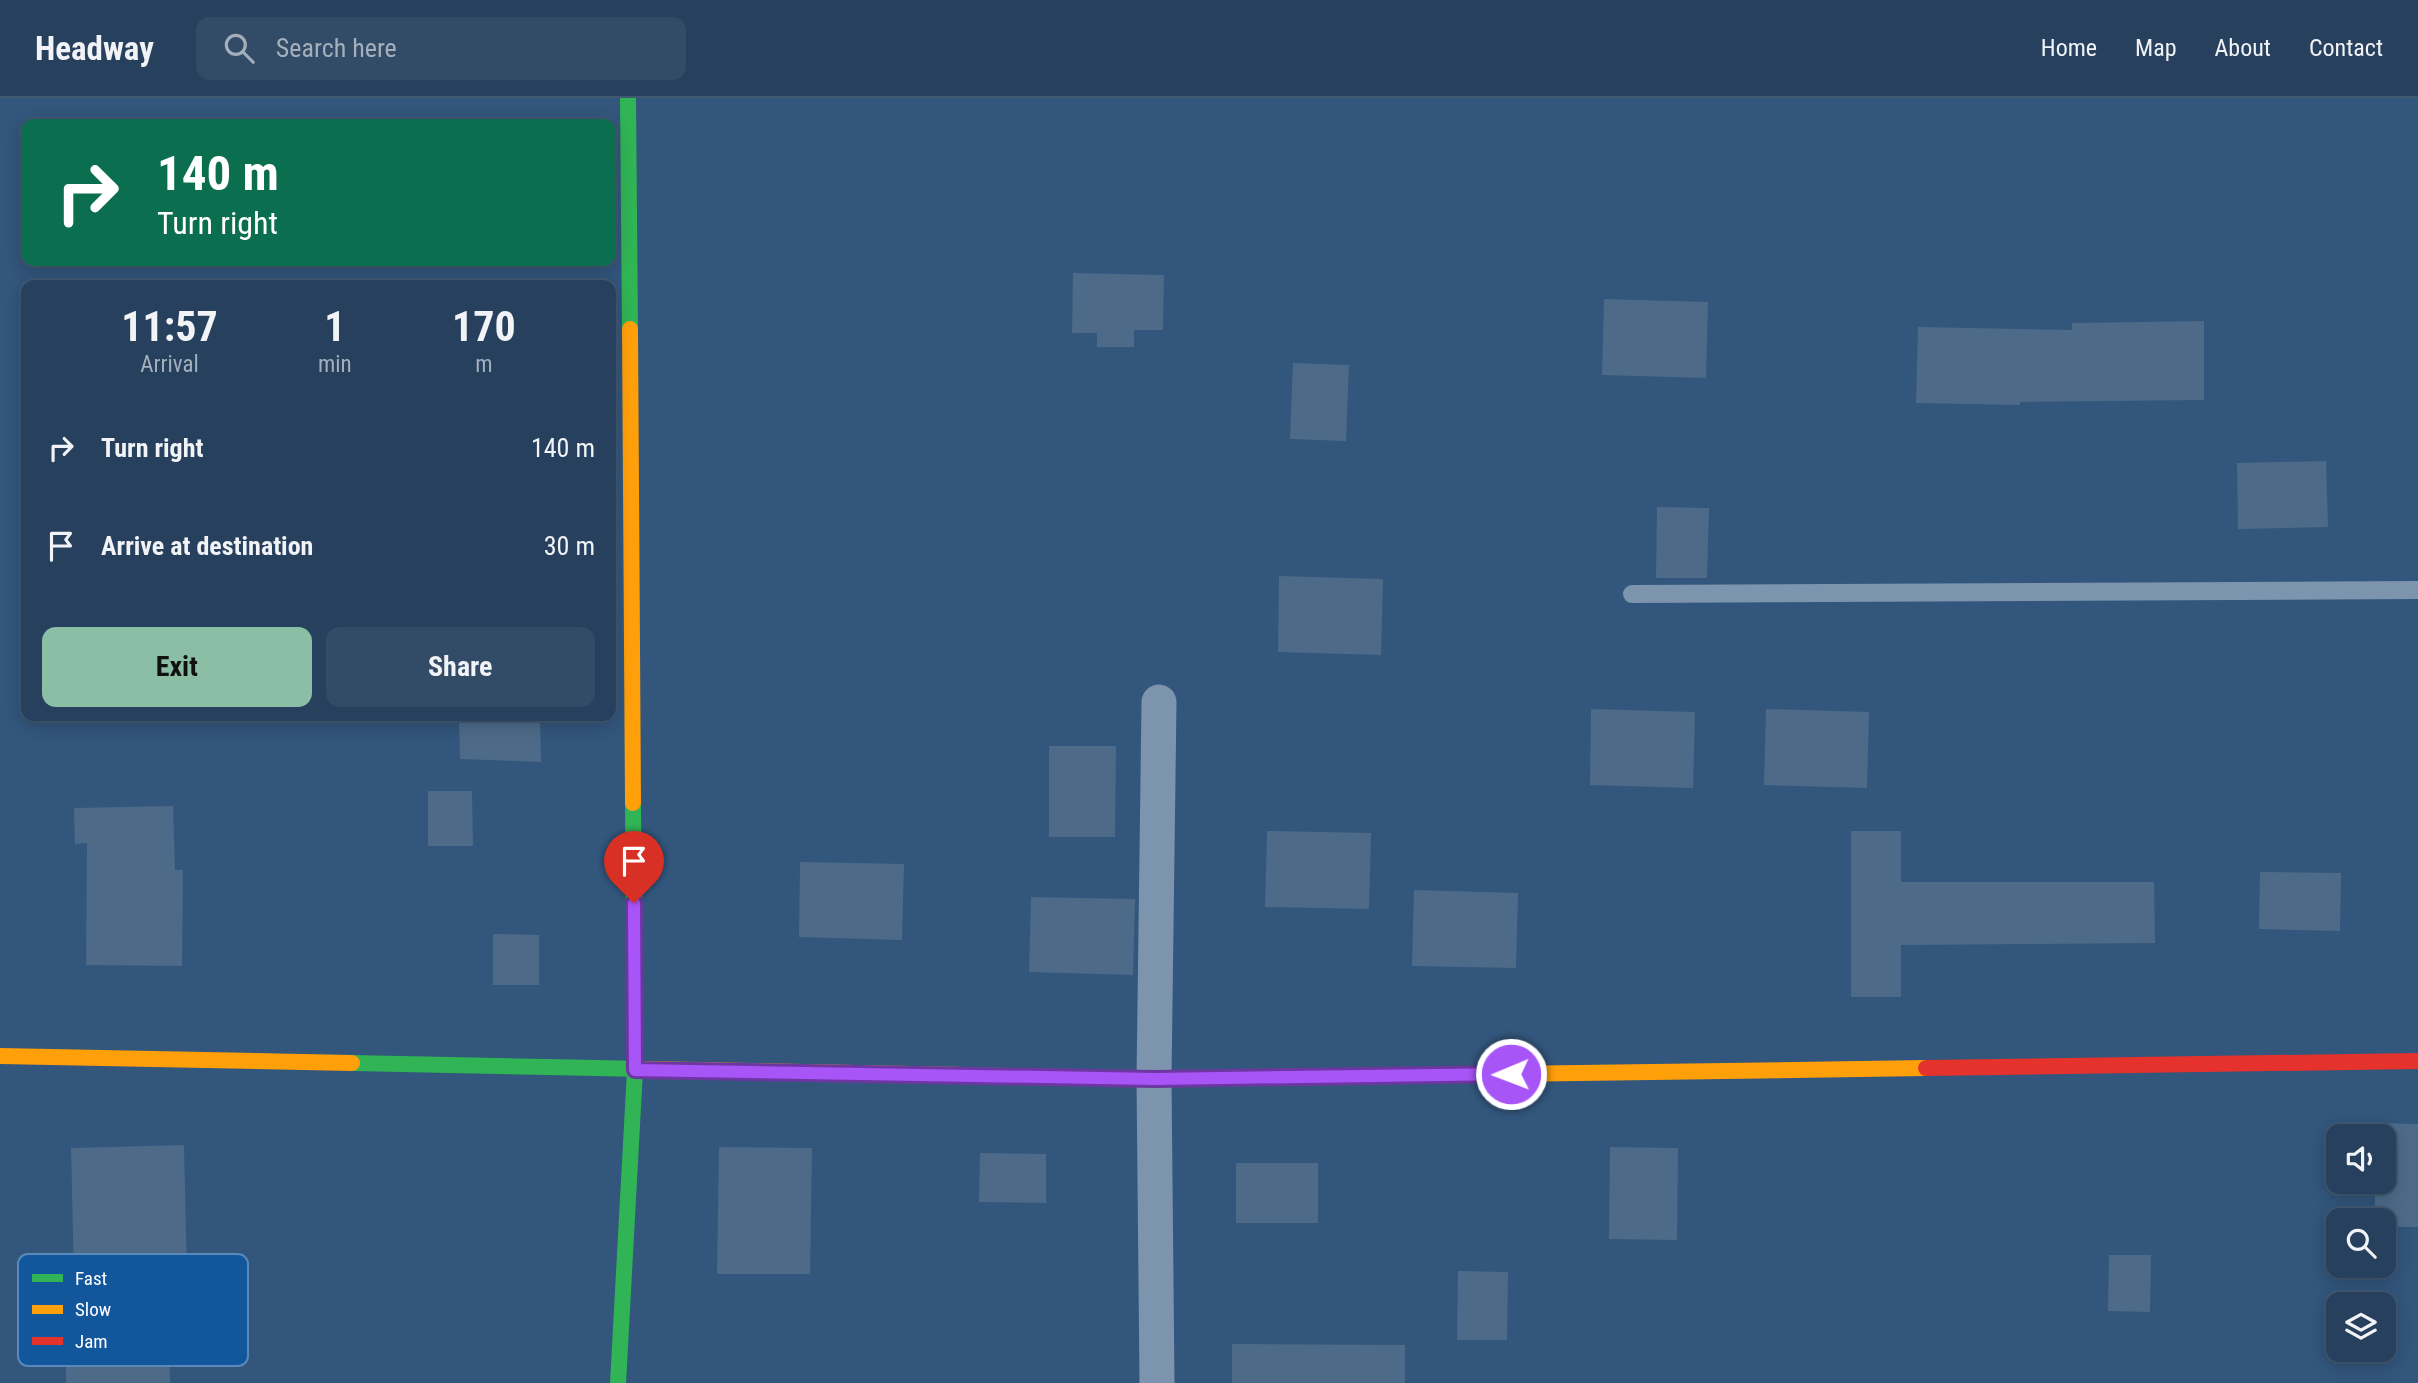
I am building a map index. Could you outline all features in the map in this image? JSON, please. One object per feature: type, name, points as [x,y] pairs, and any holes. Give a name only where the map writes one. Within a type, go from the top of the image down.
[{"type":"street","points":[[618,1383],[635,1070],[628,98]]},
{"type":"street","points":[[1157,1383],[1154,1079],[1158,702]]},
{"type":"street","points":[[0,1056],[1154,1079],[2418,1062]]},
{"type":"lane","points":[[1632,593],[2418,590]]},
{"type":"building","points":[[1073,273],[1164,275],[1163,330],[1134,330],[1134,347],[1097,347],[1097,333],[1072,333]]},
{"type":"building","points":[[1604,299],[1708,302],[1706,378],[1602,375]]},
{"type":"building","points":[[2204,321],[2204,400],[2020,402],[2020,405],[1916,403],[1918,327],[2072,330],[2072,323]]},
{"type":"building","points":[[1293,363],[1349,365],[1346,441],[1290,439]]},
{"type":"building","points":[[2326,461],[2328,527],[2238,529],[2237,463]]},
{"type":"building","points":[[1657,507],[1709,508],[1707,578],[1656,578]]},
{"type":"building","points":[[1279,576],[1383,579],[1381,655],[1278,652]]},
{"type":"building","points":[[1591,709],[1695,712],[1693,788],[1590,785]]},
{"type":"building","points":[[1766,709],[1869,712],[1867,788],[1764,785]]},
{"type":"building","points":[[459,721],[540,721],[541,762],[460,759]]},
{"type":"building","points":[[1049,746],[1116,746],[1115,837],[1049,837]]},
{"type":"building","points":[[428,791],[472,791],[473,846],[428,846]]},
{"type":"building","points":[[173,806],[175,870],[183,870],[182,966],[86,965],[87,843],[75,844],[74,808]]},
{"type":"building","points":[[1267,831],[1371,833],[1369,909],[1265,907]]},
{"type":"building","points":[[1851,831],[1901,831],[1901,882],[2154,882],[2155,943],[1901,945],[1901,997],[1851,997]]},
{"type":"building","points":[[800,862],[904,864],[902,940],[799,937]]},
{"type":"building","points":[[2260,872],[2341,873],[2340,931],[2259,929]]},
{"type":"building","points":[[1414,890],[1518,893],[1516,968],[1412,966]]},
{"type":"building","points":[[1031,897],[1135,899],[1133,975],[1029,972]]},
{"type":"building","points":[[493,934],[539,935],[539,985],[493,985]]},
{"type":"building","points":[[2376,1123],[2418,1124],[2418,1227],[2396,1227],[2396,1208],[2375,1208],[2375,1194],[2396,1194],[2396,1124]]},
{"type":"building","points":[[184,1145],[186,1254],[73,1254],[71,1148]]},
{"type":"building","points":[[719,1147],[812,1148],[810,1274],[717,1274]]},
{"type":"building","points":[[1610,1147],[1678,1148],[1677,1240],[1609,1239]]},
{"type":"building","points":[[980,1153],[1046,1154],[1046,1203],[979,1202]]},
{"type":"building","points":[[1236,1163],[1318,1163],[1318,1223],[1236,1223]]},
{"type":"building","points":[[2109,1255],[2151,1255],[2150,1312],[2108,1311]]},
{"type":"building","points":[[1458,1271],[1508,1272],[1507,1340],[1457,1340]]},
{"type":"building","points":[[1232,1344],[1405,1345],[1405,1383],[1232,1383]]},
{"type":"building","points":[[66,1366],[170,1366],[170,1383],[66,1383]]},
{"type":"traffic: fast","points":[[628,98],[630,329]]},
{"type":"traffic: fast","points":[[618,1383],[635,1070],[633,803]]},
{"type":"traffic: fast","points":[[352,1063],[645,1069]]},
{"type":"traffic: fast","points":[[965,1075],[1154,1079],[1377,1076]]},
{"type":"traffic: slow","points":[[630,329],[633,803]]},
{"type":"traffic: slow","points":[[0,1056],[352,1063]]},
{"type":"traffic: slow","points":[[1377,1076],[1926,1068]]},
{"type":"traffic: slow","points":[[645,1069],[965,1075]]},
{"type":"traffic: jam","points":[[1926,1068],[2418,1061]]},
{"type":"route","points":[[634,903],[635,1070],[1154,1079],[1511,1074]]}]
